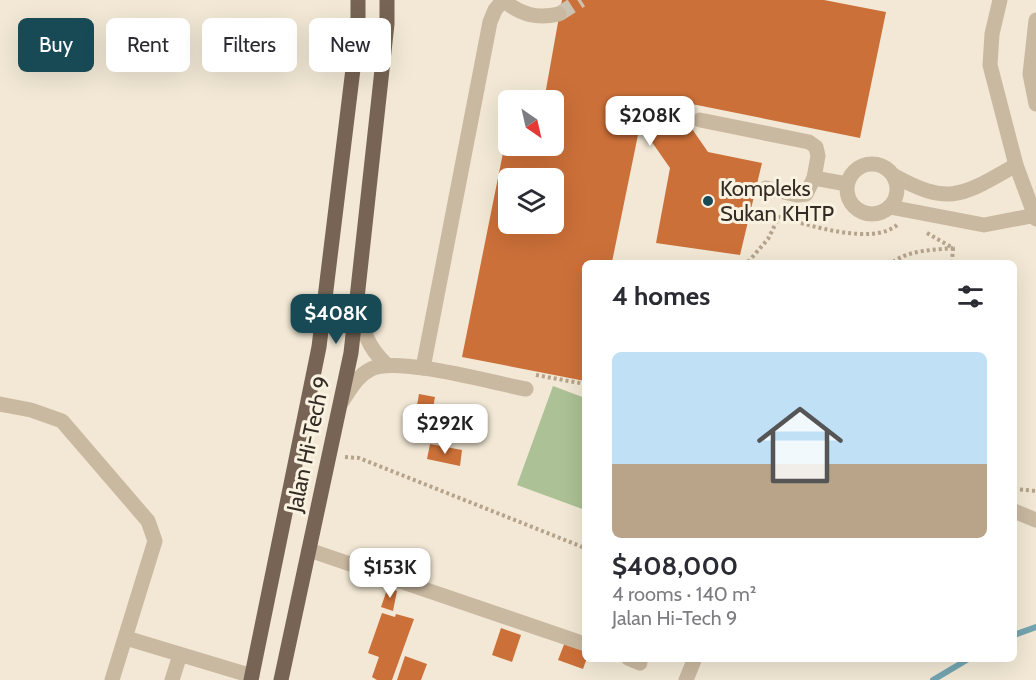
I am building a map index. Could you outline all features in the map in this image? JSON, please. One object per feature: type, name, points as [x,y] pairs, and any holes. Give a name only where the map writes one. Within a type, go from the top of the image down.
[{"type":"main road","name":"Jalan Hi-Tech 9","points":[[251,678],[319,347],[358,28],[358,0]]},
{"type":"main road","name":"Jalan Hi-Tech 9","points":[[281,680],[351,354],[387,24],[387,0]]},
{"type":"street","points":[[423,368],[490,22],[495,10],[503,0],[515,10],[529,15],[544,17],[559,14]]},
{"type":"street","points":[[1000,0],[992,34],[990,65],[1016,165],[1036,216],[984,225],[894,208],[881,212],[862,213],[849,200],[847,184],[852,173],[868,164],[877,164],[893,175],[935,195],[967,193],[1016,165]]},
{"type":"street","points":[[1036,20],[1030,74],[1036,104]]},
{"type":"street","points":[[700,120],[809,142],[816,147],[818,156],[814,178],[806,194],[797,195],[766,188]]},
{"type":"street","points":[[893,175],[897,192],[894,208]]},
{"type":"street","points":[[814,178],[847,184]]},
{"type":"street","points":[[356,300],[368,343],[374,354],[386,364]]},
{"type":"street","points":[[341,403],[360,376],[386,364],[423,368],[526,389]]},
{"type":"street","points":[[0,404],[31,410],[62,421],[148,521],[156,542],[112,680]]},
{"type":"street","points":[[1017,512],[1036,520]]},
{"type":"street","points":[[309,550],[582,643]]},
{"type":"street","points":[[126,639],[251,678]]},
{"type":"street","points":[[172,680],[180,655]]},
{"type":"street","points":[[686,680],[693,662]]},
{"type":"path","points":[[750,260],[768,238],[779,217],[872,235],[889,232],[900,223],[894,208]]},
{"type":"path","points":[[920,231],[953,248]]},
{"type":"path","points":[[896,260],[922,251],[953,248]]},
{"type":"path","points":[[952,260],[953,248]]},
{"type":"path","points":[[329,455],[359,458],[582,547]]},
{"type":"path","points":[[1017,489],[1036,491]]},
{"type":"green space","points":[[553,386],[582,397],[582,509],[517,485]]},
{"type":"building","name":"Kompleks Sukan KHTP","points":[[562,0],[824,0],[886,12],[860,138],[672,100],[708,152],[762,163],[740,255],[656,243],[670,168],[640,125],[612,260],[582,260],[582,380],[462,357],[498,178],[498,234],[564,234],[564,168],[500,168],[502,156],[564,156],[564,90],[546,90]]},
{"type":"building","points":[[419,394],[435,397],[432,413],[416,411]]},
{"type":"building","points":[[430,444],[462,450],[460,466],[427,459]]},
{"type":"building","points":[[388,587],[397,591],[393,611],[381,607]]},
{"type":"building","points":[[382,613],[414,619],[392,680],[377,680],[372,677],[379,657],[368,653]]},
{"type":"building","points":[[501,628],[521,635],[512,662],[492,655]]},
{"type":"building","points":[[565,642],[582,648],[582,662],[586,662],[583,669],[558,660]]},
{"type":"building","points":[[405,656],[427,664],[421,680],[397,680]]},
{"type":"waterway","points":[[1017,634],[1036,627]]},
{"type":"waterway","points":[[933,680],[963,662]]},
{"type":"tunnel","points":[[559,14],[581,0]]},
{"type":"place","name":"Kompleks Sukan KHTP","points":[[708,201]]}]
